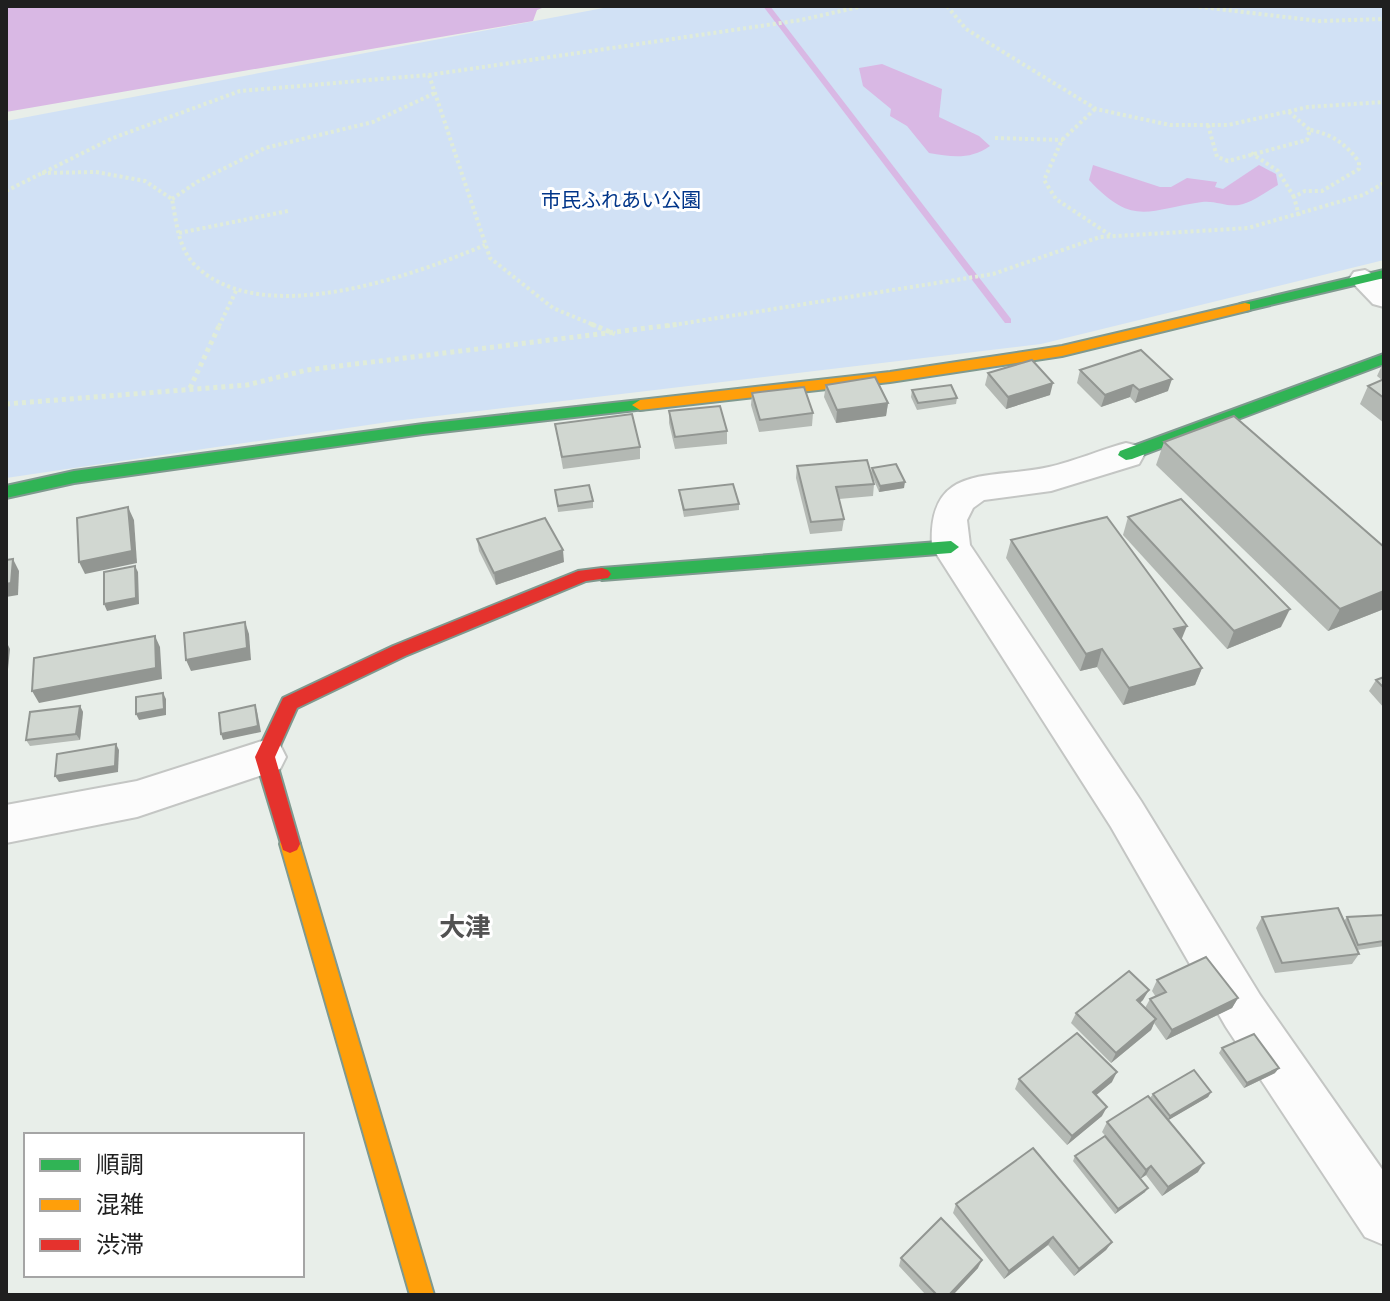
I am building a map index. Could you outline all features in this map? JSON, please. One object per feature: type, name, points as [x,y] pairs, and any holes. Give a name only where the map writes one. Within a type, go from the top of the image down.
[{"type":"street","points":[[6,492],[74,477],[408,431],[890,377],[1062,351],[1378,283]]},
{"type":"street","points":[[1384,359],[1126,455],[1051,479],[975,489],[958,500],[949,520],[951,547],[1126,814],[1243,1011],[1384,1218]]},
{"type":"street","points":[[422,1295],[265,757],[290,703],[399,651],[584,575],[951,547]]},
{"type":"street","points":[[6,824],[137,799],[265,757]]},
{"type":"path","points":[[6,191],[113,138],[240,91],[429,75],[580,50],[801,20],[863,6]]},
{"type":"path","points":[[947,6],[966,29],[1096,109],[1170,125],[1228,125],[1289,112],[1384,102]]},
{"type":"path","points":[[1193,6],[1319,21],[1384,19]]},
{"type":"path","points":[[429,75],[490,258],[553,308],[615,334]]},
{"type":"path","points":[[172,199],[197,182],[265,148],[373,122],[435,93]]},
{"type":"path","points":[[1096,109],[1086,114],[1051,154],[1044,180],[1056,199],[1111,236]]},
{"type":"path","points":[[1289,112],[1310,130],[1326,132],[1345,142],[1359,162],[1359,169],[1322,191],[1305,191],[1294,197]]},
{"type":"path","points":[[1208,125],[1217,157],[1228,161],[1250,152],[1307,140],[1310,130]]},
{"type":"path","points":[[995,138],[1018,136],[1063,141]]},
{"type":"path","points":[[1250,152],[1278,171],[1294,197],[1299,216]]},
{"type":"path","points":[[37,173],[96,172],[145,181],[172,199],[179,233],[192,263],[208,276],[237,289],[319,294],[417,273],[485,245]]},
{"type":"path","points":[[6,404],[247,385],[307,370],[615,334],[952,281],[993,274],[1111,236],[1248,228],[1299,216],[1363,195],[1384,183]]},
{"type":"path","points":[[179,233],[288,211]]},
{"type":"path","points":[[190,388],[237,289]]},
{"type":"green space","name":"市民ふれあい公園","points":[[614,6],[1384,6],[1384,260],[1041,344],[395,421],[6,478],[6,121]]},
{"type":"shaded area","points":[[6,6],[547,6],[537,10],[533,21],[6,112]]},
{"type":"shaded area","points":[[882,64],[942,89],[939,117],[979,136],[990,146],[968,155],[929,153],[907,126],[890,116],[891,109],[863,86],[859,68]]},
{"type":"shaded area","points":[[1093,165],[1160,187],[1171,187],[1187,178],[1217,182],[1215,187],[1223,189],[1259,165],[1276,174],[1278,185],[1239,205],[1207,202],[1141,212],[1130,210],[1104,195],[1089,180]]},
{"type":"building","points":[[1141,350],[1172,379],[1139,390],[1133,385],[1105,395],[1080,370]]},
{"type":"building","points":[[1032,360],[1053,383],[1008,397],[988,373]]},
{"type":"building","points":[[875,377],[888,403],[837,410],[826,385]]},
{"type":"building","points":[[1384,379],[1384,398],[1368,386]]},
{"type":"building","points":[[951,385],[957,398],[918,403],[912,390]]},
{"type":"building","points":[[804,387],[813,413],[760,420],[752,393]]},
{"type":"building","points":[[720,406],[727,431],[675,437],[669,411]]},
{"type":"building","points":[[632,414],[640,447],[562,457],[555,424]]},
{"type":"building","points":[[1234,416],[1384,547],[1384,591],[1340,609],[1164,442]]},
{"type":"building","points":[[867,460],[874,484],[836,487],[844,519],[811,522],[797,466]]},
{"type":"building","points":[[896,464],[905,482],[880,486],[872,468]]},
{"type":"building","points":[[733,484],[739,504],[684,510],[679,490]]},
{"type":"building","points":[[589,485],[593,501],[558,506],[555,490]]},
{"type":"building","points":[[1181,499],[1290,609],[1234,631],[1128,517]]},
{"type":"building","points":[[128,507],[132,551],[79,562],[77,518]]},
{"type":"building","points":[[1107,517],[1187,626],[1174,629],[1202,668],[1129,688],[1102,649],[1086,654],[1011,540]]},
{"type":"building","points":[[545,518],[563,550],[494,573],[477,539]]},
{"type":"building","points":[[13,559],[11,583],[6,584],[6,560]]},
{"type":"building","points":[[135,566],[136,598],[104,604],[104,572]]},
{"type":"building","points":[[245,622],[247,648],[186,660],[184,633]]},
{"type":"building","points":[[155,636],[156,668],[32,691],[34,658]]},
{"type":"building","points":[[1384,677],[1384,688],[1376,680]]},
{"type":"building","points":[[163,693],[164,709],[136,714],[136,697]]},
{"type":"building","points":[[255,705],[258,726],[221,734],[219,713]]},
{"type":"building","points":[[80,706],[76,734],[26,740],[30,712]]},
{"type":"building","points":[[116,744],[115,766],[55,776],[57,754]]},
{"type":"building","points":[[1338,908],[1359,954],[1282,963],[1262,917]]},
{"type":"building","points":[[1384,915],[1384,941],[1358,945],[1347,917]]},
{"type":"building","points":[[1206,957],[1238,998],[1172,1030],[1150,999],[1166,992],[1157,980]]},
{"type":"building","points":[[1129,971],[1149,990],[1137,1000],[1156,1019],[1116,1053],[1076,1013]]},
{"type":"building","points":[[1077,1033],[1117,1072],[1093,1092],[1107,1107],[1072,1136],[1019,1079]]},
{"type":"building","points":[[1254,1034],[1279,1068],[1247,1083],[1222,1048]]},
{"type":"building","points":[[1194,1070],[1211,1092],[1170,1116],[1153,1094]]},
{"type":"building","points":[[1148,1096],[1204,1163],[1168,1187],[1151,1166],[1146,1170],[1107,1122]]},
{"type":"building","points":[[1105,1136],[1148,1188],[1118,1209],[1075,1156]]},
{"type":"building","points":[[1033,1148],[1112,1242],[1079,1269],[1053,1237],[1009,1271],[956,1204]]},
{"type":"building","points":[[941,1218],[982,1260],[949,1295],[937,1295],[901,1258]]},
{"type":"waterway","points":[[766,6],[1008,321]]},
{"type":"traffic: fast","points":[[1245,307],[1384,274]]},
{"type":"traffic: fast","points":[[1126,455],[1384,359]]},
{"type":"traffic: fast","points":[[6,492],[74,477],[423,429],[640,405]]},
{"type":"traffic: fast","points":[[602,574],[951,547]]},
{"type":"traffic: slow","points":[[640,405],[890,377],[1062,351],[1245,307]]},
{"type":"traffic: slow","points":[[290,844],[422,1295]]},
{"type":"traffic: jam","points":[[290,844],[265,757],[290,703],[399,651],[584,575],[602,574]]},
{"type":"district","name":"大津","points":[[465,927]]}]
